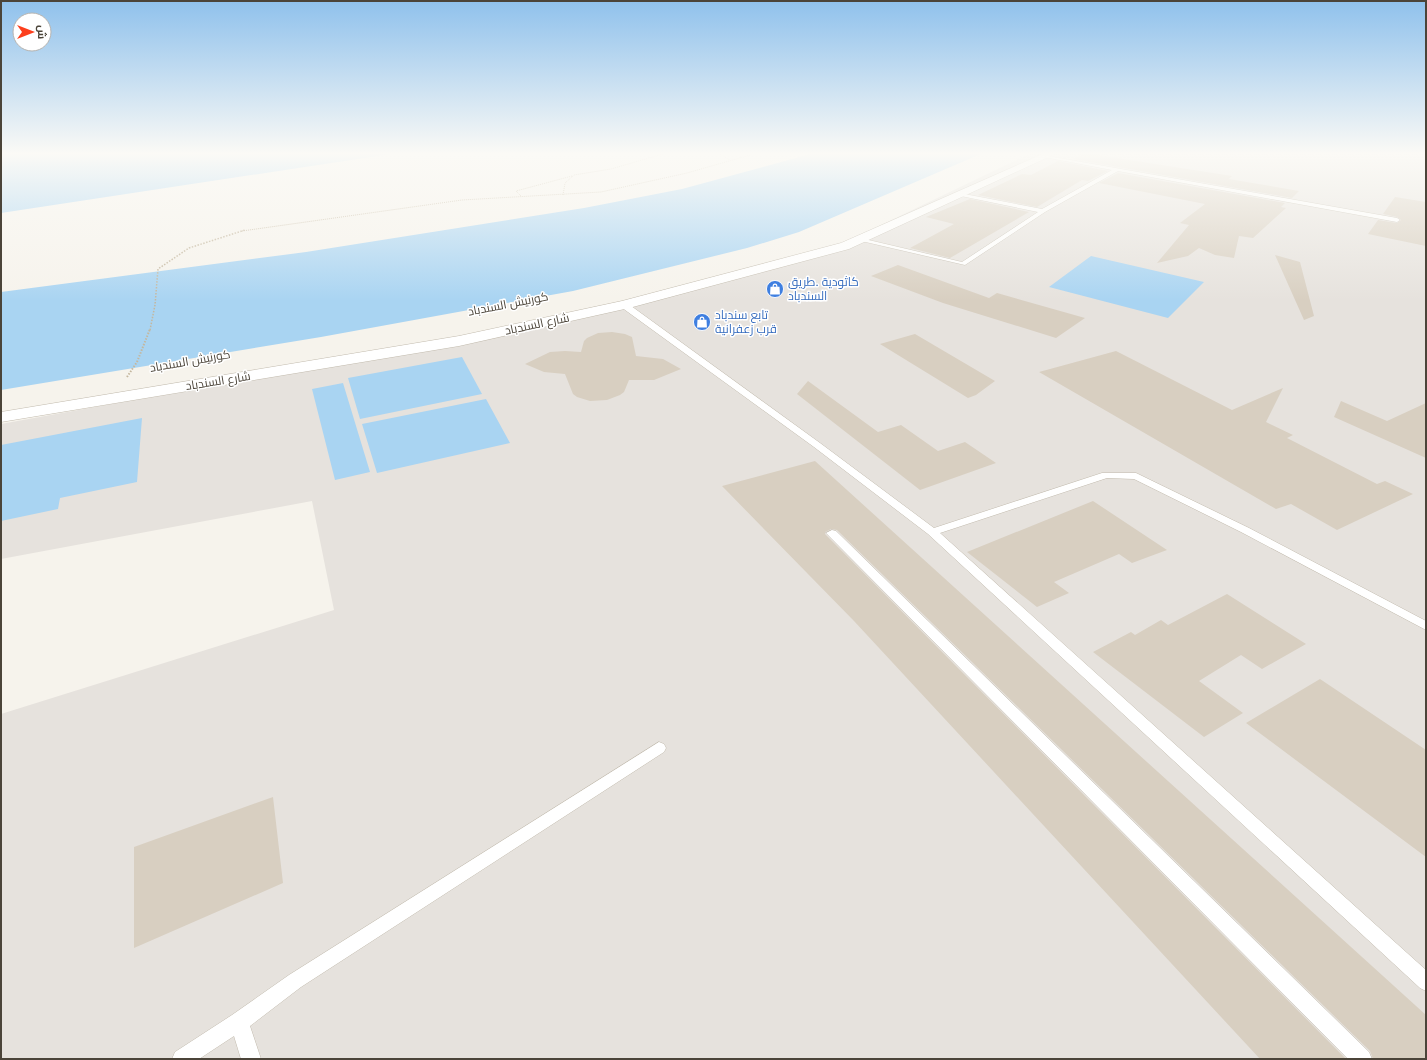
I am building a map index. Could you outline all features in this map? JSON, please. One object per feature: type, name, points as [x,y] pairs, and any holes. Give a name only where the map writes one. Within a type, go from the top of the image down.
[{"type":"street","name":"شارع السندباد","points":[[1,416],[459,341],[624,305],[819,254],[860,240],[942,202]]},
{"type":"lane","points":[[1002,202],[1043,211]]},
{"type":"lane","points":[[860,240],[964,264],[1058,202]]},
{"type":"lane","points":[[1298,202],[1397,220]]},
{"type":"lane","points":[[624,305],[817,445],[932,532],[1426,982]]},
{"type":"lane","points":[[932,532],[1106,475],[1136,476],[1245,530],[1426,626]]},
{"type":"lane","points":[[832,533],[1362,1059]]},
{"type":"lane","points":[[182,1059],[239,1022],[295,981],[659,748]]},
{"type":"lane","points":[[239,1022],[251,1059]]},
{"type":"path","points":[[124,379],[129,376],[152,330],[158,269],[188,248],[250,229],[381,213],[447,202]]},
{"type":"shaded area","points":[[928,202],[1426,202],[1426,1059],[1,1059],[1,714],[334,610],[312,501],[1,559],[1,424],[288,372],[607,308],[829,250]]},
{"type":"water","points":[[1,202],[71,202],[1,213]]},
{"type":"water","points":[[613,202],[868,202],[799,232],[747,248],[573,291],[321,337],[1,390],[1,292],[306,252]]},
{"type":"water","points":[[1091,256],[1204,282],[1168,318],[1049,287]]},
{"type":"water","points":[[462,357],[482,394],[360,419],[348,378]]},
{"type":"water","points":[[343,383],[370,472],[335,480],[312,389]]},
{"type":"water","points":[[486,399],[510,443],[377,473],[362,424]]},
{"type":"water","points":[[142,418],[137,482],[60,498],[58,509],[1,521],[1,445]]},
{"type":"building","points":[[962,202],[986,202],[1029,212],[950,258],[910,248],[954,224],[926,217]]},
{"type":"building","points":[[1015,202],[1045,202],[1037,207]]},
{"type":"building","points":[[1197,202],[1282,202],[1285,203],[1281,207],[1286,208],[1253,238],[1239,236],[1234,258],[1215,255],[1199,248],[1188,256],[1157,263],[1189,225],[1180,223],[1205,204]]},
{"type":"building","points":[[1391,202],[1426,202],[1426,246],[1368,234],[1378,220],[1397,223],[1401,220],[1397,217],[1383,214]]},
{"type":"building","points":[[1275,255],[1300,262],[1314,316],[1304,320]]},
{"type":"building","points":[[898,265],[989,298],[997,293],[1085,318],[1056,338],[943,303],[871,276]]},
{"type":"building","points":[[612,332],[625,334],[632,337],[636,356],[663,359],[681,369],[654,380],[629,380],[624,392],[620,395],[607,400],[590,401],[577,397],[573,394],[565,374],[544,372],[525,364],[550,352],[581,352],[584,341],[587,338],[598,333]]},
{"type":"building","points":[[915,334],[995,381],[976,395],[968,398],[880,344]]},
{"type":"building","points":[[1116,351],[1232,410],[1283,388],[1266,422],[1293,435],[1287,438],[1377,484],[1385,481],[1413,494],[1337,530],[1291,504],[1276,509],[1039,372]]},
{"type":"building","points":[[808,381],[878,432],[901,425],[938,451],[965,442],[996,463],[920,490],[797,394]]},
{"type":"building","points":[[1341,401],[1387,421],[1426,403],[1426,458],[1334,417]]},
{"type":"building","points":[[815,461],[1426,1015],[1426,1059],[1373,1059],[1370,1051],[837,530],[831,529],[825,532],[825,534],[1346,1059],[1260,1059],[854,621],[722,486]]},
{"type":"building","points":[[1093,501],[1167,550],[1132,563],[1119,554],[1054,582],[1069,593],[1037,607],[967,552]]},
{"type":"building","points":[[1227,594],[1306,644],[1262,669],[1241,655],[1199,681],[1243,713],[1204,737],[1093,652],[1131,632],[1135,635],[1161,620],[1168,625]]},
{"type":"building","points":[[1320,679],[1426,750],[1426,857],[1246,723]]},
{"type":"building","points":[[273,797],[283,883],[134,948],[134,847]]},
{"type":"place","name":"كاثودية .طريق السندباد","points":[[775,289]]},
{"type":"place","name":"تابع سندباد قرب زعفرانية","points":[[702,322]]}]
